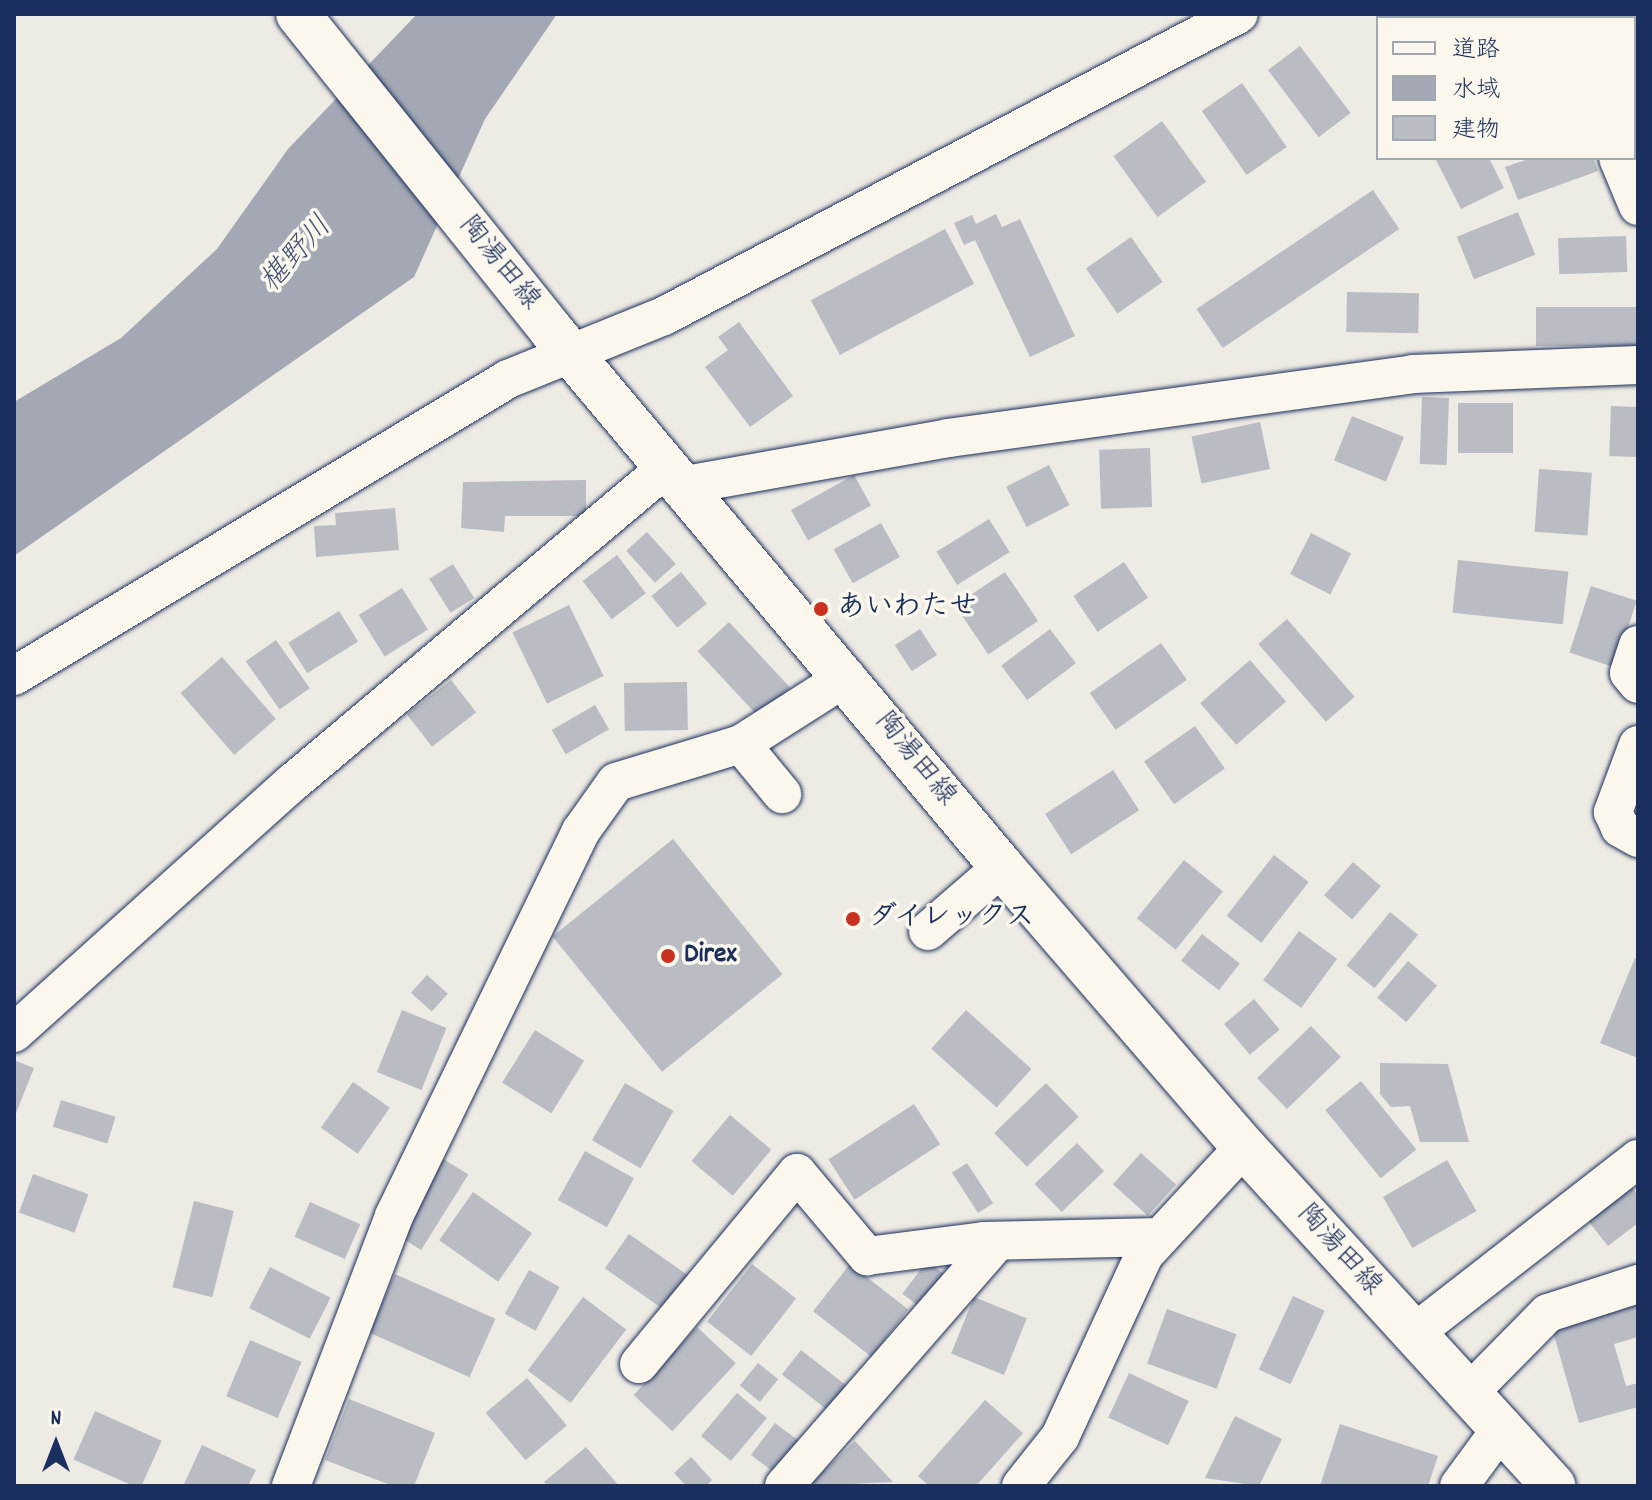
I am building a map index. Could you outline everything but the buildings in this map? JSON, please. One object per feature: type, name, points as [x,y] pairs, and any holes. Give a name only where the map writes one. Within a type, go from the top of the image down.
[{"type":"main road","name":"陶湯田線","points":[[298,14],[561,341],[846,677],[1002,867],[1244,1147],[1413,1334],[1503,1426],[1554,1486]]},
{"type":"street","points":[[14,676],[561,341],[664,316],[1239,14]]},
{"type":"street","points":[[1619,160],[1638,206]]},
{"type":"street","points":[[14,1033],[268,803],[676,476],[1413,374],[1638,365]]},
{"type":"street","points":[[1638,645],[1629,673],[1638,684]]},
{"type":"street","points":[[291,1486],[394,1216],[581,831],[616,782],[741,744],[846,677]]},
{"type":"street","points":[[741,744],[782,794]]},
{"type":"street","points":[[1638,745],[1613,812],[1620,828],[1638,838]]},
{"type":"street","points":[[928,931],[1002,867]]},
{"type":"street","points":[[1021,1486],[1060,1437],[1144,1255],[1244,1147]]},
{"type":"street","points":[[1413,1334],[1638,1159]]},
{"type":"street","points":[[639,1364],[797,1173],[867,1256],[998,1241],[1160,1237]]},
{"type":"street","points":[[784,1486],[998,1241]]},
{"type":"street","points":[[1470,1392],[1548,1313],[1638,1284]]},
{"type":"street","points":[[1459,1486],[1503,1426]]},
{"type":"water","name":"椹野川","points":[[417,14],[557,14],[485,119],[414,277],[14,556],[14,402],[121,338],[217,249],[288,149]]},
{"type":"place","name":"あいわたせ","points":[[821,609]]},
{"type":"place","name":"ダイレックス","points":[[853,919]]},
{"type":"place","name":"Direx","points":[[668,956]]}]
